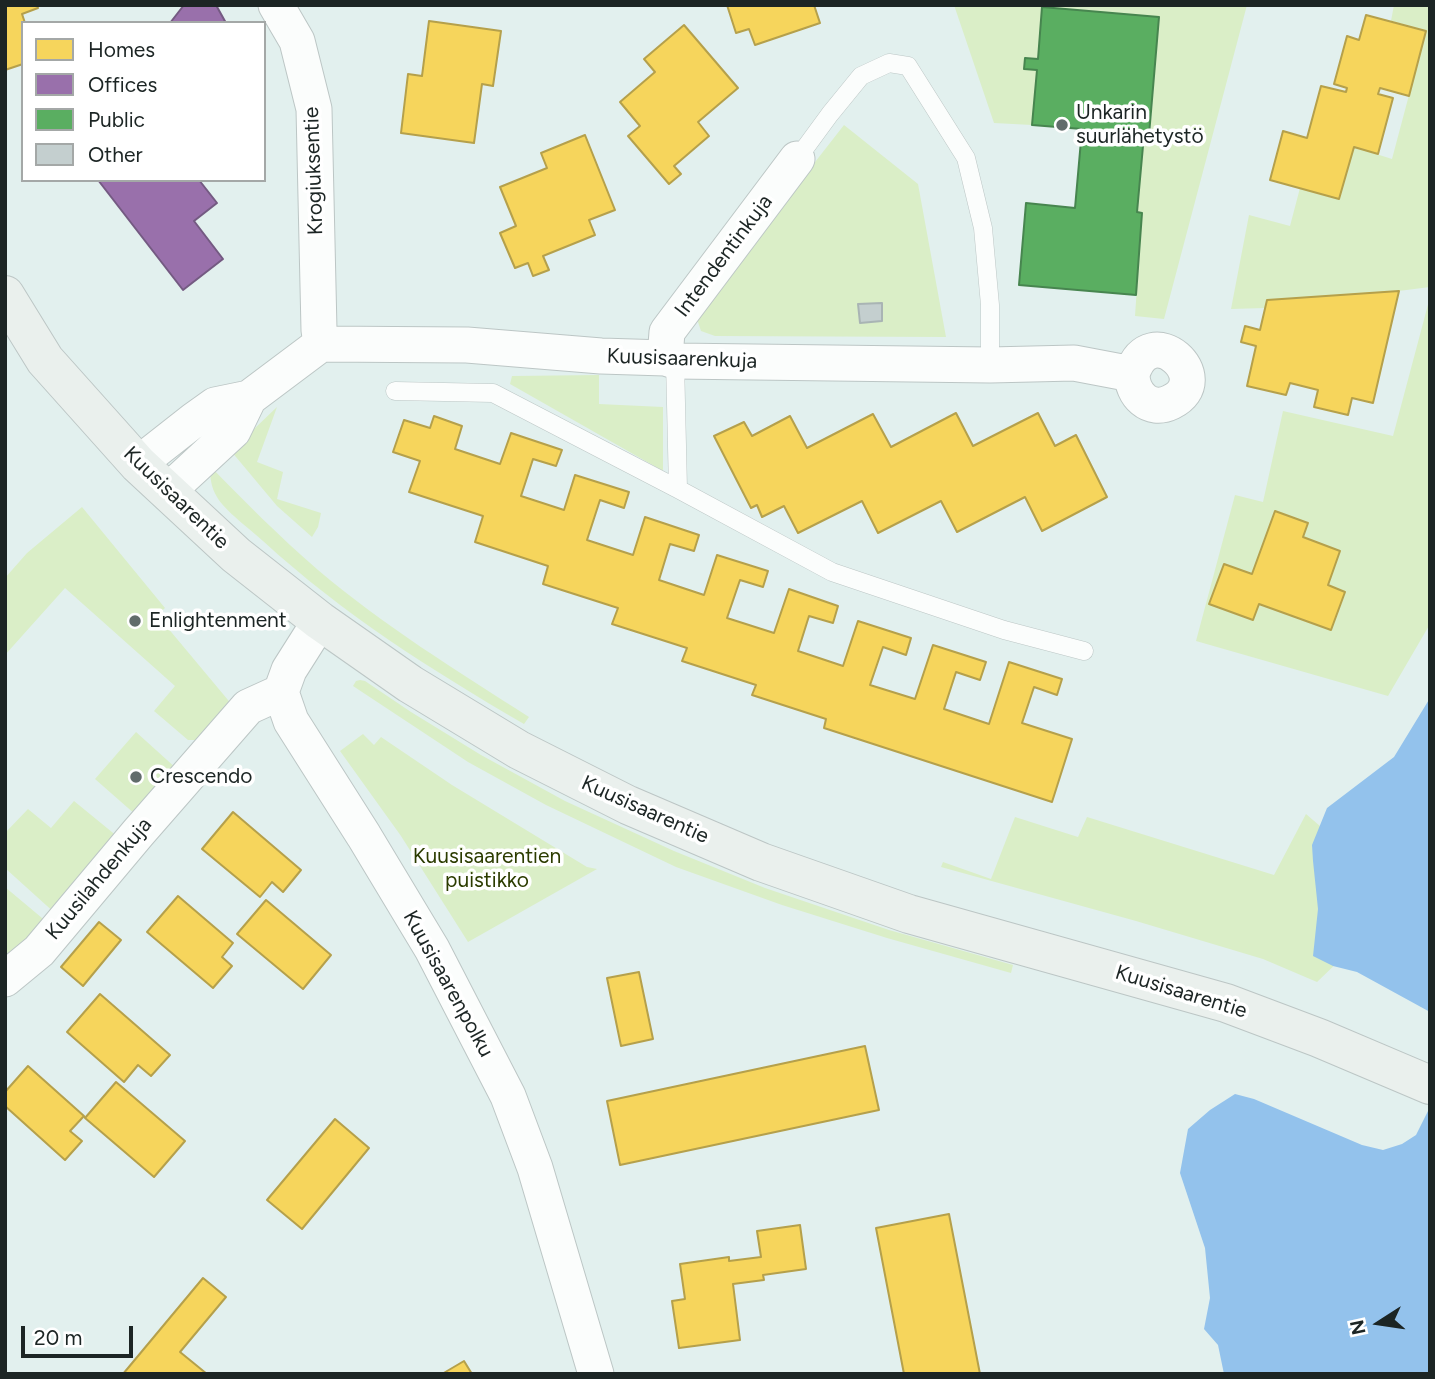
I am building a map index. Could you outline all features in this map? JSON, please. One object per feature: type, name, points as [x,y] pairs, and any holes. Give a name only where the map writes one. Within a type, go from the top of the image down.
[{"type":"main road","name":"Kuusisaarentie","points":[[5,295],[45,360],[138,464],[236,555],[320,621],[410,684],[519,750],[628,805],[761,862],[909,914],[1226,1003],[1424,1082]]},
{"type":"street","name":"Krogiuksentie","points":[[276,5],[297,41],[314,109],[321,344]]},
{"type":"street","name":"Intendentinkuja","points":[[670,360],[667,332],[797,159]]},
{"type":"street","name":"Kuusisaarenkuja","points":[[321,344],[467,345],[670,360],[990,365],[1074,363],[1132,373]]},
{"type":"street","points":[[138,464],[215,405],[249,398],[321,344]]},
{"type":"street","points":[[167,492],[233,431],[249,398]]},
{"type":"street","points":[[281,692],[289,670],[320,621]]},
{"type":"street","name":"Kuusilahdenkuja","points":[[5,979],[39,951],[248,707],[281,692]]},
{"type":"street","name":"Kuusisaarenpolku","points":[[281,692],[291,721],[432,949],[509,1096],[535,1168],[596,1374]]},
{"type":"lane","points":[[797,159],[861,76],[889,63],[908,66],[966,158],[983,228],[990,305],[990,365]]},
{"type":"lane","points":[[670,360],[678,489]]},
{"type":"lane","points":[[395,391],[494,393],[832,572],[1004,630],[1084,651]]},
{"type":"green space","points":[[954,5],[1247,5],[1164,319],[1135,316],[1142,213],[1137,212],[1144,135],[1150,135],[1159,17],[1042,7],[1032,125],[994,123]]},
{"type":"green space","points":[[1394,5],[1430,5],[1430,287],[1265,308],[1231,309],[1249,215],[1290,226],[1300,188],[1339,198],[1354,147],[1392,159],[1426,31],[1391,21]]},
{"type":"green space","points":[[844,125],[918,184],[946,337],[715,336],[701,331],[697,319],[701,308]]},
{"type":"green space","points":[[1430,297],[1430,624],[1388,696],[1196,641],[1235,495],[1263,502],[1283,411],[1393,436]]},
{"type":"green space","points":[[599,375],[599,404],[663,407],[663,471],[510,384],[512,376]]},
{"type":"green space","points":[[277,407],[257,462],[283,472],[277,499],[321,513],[318,527],[312,537],[277,506],[231,451]]},
{"type":"green space","points":[[210,466],[318,570],[394,629],[529,717],[524,724],[389,640],[294,568],[221,502],[212,486]]},
{"type":"green space","points":[[82,507],[165,608],[157,615],[233,706],[201,740],[188,740],[154,711],[175,686],[65,588],[5,655],[5,578],[27,553]]},
{"type":"green space","points":[[360,680],[481,755],[565,801],[674,851],[765,888],[889,930],[1013,965],[1011,973],[782,905],[676,867],[546,805],[468,762],[353,686]]},
{"type":"green space","points":[[136,732],[177,769],[136,815],[95,779]]},
{"type":"green space","name":"Kuusisaarentien puistikko","points":[[363,734],[374,745],[381,737],[452,785],[587,867],[597,869],[468,942],[401,836],[340,751]]},
{"type":"green space","points":[[74,801],[118,837],[57,915],[5,868],[5,833],[28,809],[51,828]]},
{"type":"green space","points":[[1306,814],[1320,826],[1342,958],[1317,982],[1263,959],[941,867],[943,862],[991,879],[1015,817],[1078,837],[1087,817],[1274,875]]},
{"type":"green space","points":[[5,887],[48,926],[5,963]]},
{"type":"water","points":[[1430,698],[1430,1012],[1357,972],[1333,966],[1313,956],[1318,909],[1312,845],[1327,808],[1394,757]]},
{"type":"water","points":[[1235,1094],[1254,1099],[1362,1145],[1383,1150],[1402,1144],[1416,1135],[1430,1107],[1430,1374],[1224,1374],[1218,1345],[1204,1329],[1210,1298],[1205,1248],[1180,1173],[1188,1129]]},
{"type":"building: Homes","points":[[5,5],[37,5],[38,8],[22,14],[24,21],[21,21],[21,65],[5,70]]},
{"type":"building: Homes","points":[[727,5],[814,5],[820,23],[755,45],[749,29],[736,33]]},
{"type":"building: Homes","points":[[1366,15],[1426,31],[1409,96],[1380,88],[1378,94],[1393,98],[1378,154],[1354,147],[1339,199],[1270,180],[1283,131],[1307,138],[1321,86],[1346,92],[1347,88],[1334,84],[1347,36],[1359,40]]},
{"type":"building: Homes","points":[[429,21],[501,31],[493,86],[482,84],[474,143],[401,133],[408,74],[422,76]]},
{"type":"building: Homes","points":[[684,25],[738,88],[698,122],[709,136],[674,166],[681,174],[669,184],[628,136],[640,126],[620,102],[655,72],[644,59]]},
{"type":"building: Homes","points":[[585,135],[615,210],[589,220],[595,235],[543,256],[549,270],[533,276],[528,263],[515,268],[500,233],[516,226],[500,187],[547,168],[541,153]]},
{"type":"building: Homes","points":[[1399,291],[1373,403],[1352,398],[1348,415],[1314,407],[1318,390],[1290,383],[1286,395],[1247,386],[1256,346],[1241,342],[1245,326],[1260,330],[1267,300]]},
{"type":"building: Homes","points":[[956,413],[973,446],[1038,413],[1055,446],[1076,435],[1107,497],[1042,531],[1025,497],[957,532],[941,501],[878,533],[862,501],[798,533],[784,506],[762,517],[757,505],[751,508],[714,436],[744,422],[752,436],[790,416],[807,448],[873,414],[891,447]]},
{"type":"building: Homes","points":[[434,416],[462,426],[455,449],[500,464],[511,433],[562,450],[556,466],[533,459],[521,496],[564,510],[575,475],[629,492],[624,508],[600,500],[587,540],[633,555],[645,517],[699,535],[694,551],[670,544],[659,580],[704,595],[717,555],[768,571],[763,587],[740,580],[727,618],[774,633],[789,589],[838,606],[833,623],[809,616],[798,651],[843,666],[858,621],[911,638],[906,655],[883,647],[870,685],[915,699],[933,645],[986,662],[980,680],[956,672],[944,709],[989,724],[1009,662],[1062,679],[1057,695],[1034,687],[1022,723],[1072,739],[1052,802],[824,728],[826,719],[752,695],[756,685],[682,661],[687,648],[612,624],[618,608],[543,584],[548,566],[475,542],[483,516],[409,492],[420,461],[393,452],[404,420],[430,428]]},
{"type":"building: Homes","points":[[1275,511],[1308,523],[1303,537],[1340,551],[1328,585],[1345,592],[1331,630],[1259,604],[1253,620],[1209,604],[1224,564],[1252,574]]},
{"type":"building: Homes","points":[[233,812],[301,870],[283,892],[272,882],[260,897],[202,849]]},
{"type":"building: Homes","points":[[178,896],[233,943],[222,957],[232,966],[213,988],[147,932]]},
{"type":"building: Homes","points":[[266,900],[331,955],[303,989],[237,934]]},
{"type":"building: Homes","points":[[99,922],[121,940],[83,986],[61,967]]},
{"type":"building: Homes","points":[[639,972],[653,1039],[621,1046],[607,978]]},
{"type":"building: Homes","points":[[100,994],[170,1055],[151,1076],[138,1065],[124,1082],[67,1032]]},
{"type":"building: Homes","points":[[865,1046],[879,1110],[620,1165],[607,1101]]},
{"type":"building: Homes","points":[[28,1066],[84,1116],[70,1131],[82,1141],[65,1160],[5,1106],[5,1092]]},
{"type":"building: Homes","points":[[116,1082],[185,1141],[154,1177],[85,1118]]},
{"type":"building: Homes","points":[[335,1119],[369,1148],[302,1229],[267,1200]]},
{"type":"building: Homes","points":[[949,1214],[980,1374],[904,1374],[876,1228]]},
{"type":"building: Homes","points":[[800,1225],[806,1269],[763,1275],[764,1280],[733,1284],[740,1340],[679,1348],[672,1301],[685,1299],[680,1264],[729,1257],[729,1261],[761,1257],[757,1231]]},
{"type":"building: Homes","points":[[203,1278],[226,1297],[180,1352],[207,1374],[123,1374]]},
{"type":"building: Homes","points":[[464,1361],[472,1374],[442,1374]]},
{"type":"building: Offices","points":[[184,5],[216,5],[225,21],[172,21]]},
{"type":"building: Offices","points":[[100,182],[201,182],[217,203],[194,221],[223,259],[183,290]]},
{"type":"building: Public","points":[[1042,7],[1159,17],[1149,135],[1144,135],[1137,212],[1142,213],[1136,295],[1019,285],[1026,203],[1075,208],[1082,129],[1032,125],[1037,70],[1024,69],[1025,58],[1038,59]]},
{"type":"building: Other","points":[[882,303],[882,321],[860,323],[858,304]]},
{"type":"place","name":"Unkarin suurlähetystö","points":[[1062,125]]},
{"type":"place","name":"Enlightenment","points":[[135,621]]},
{"type":"place","name":"Crescendo","points":[[136,777]]}]
